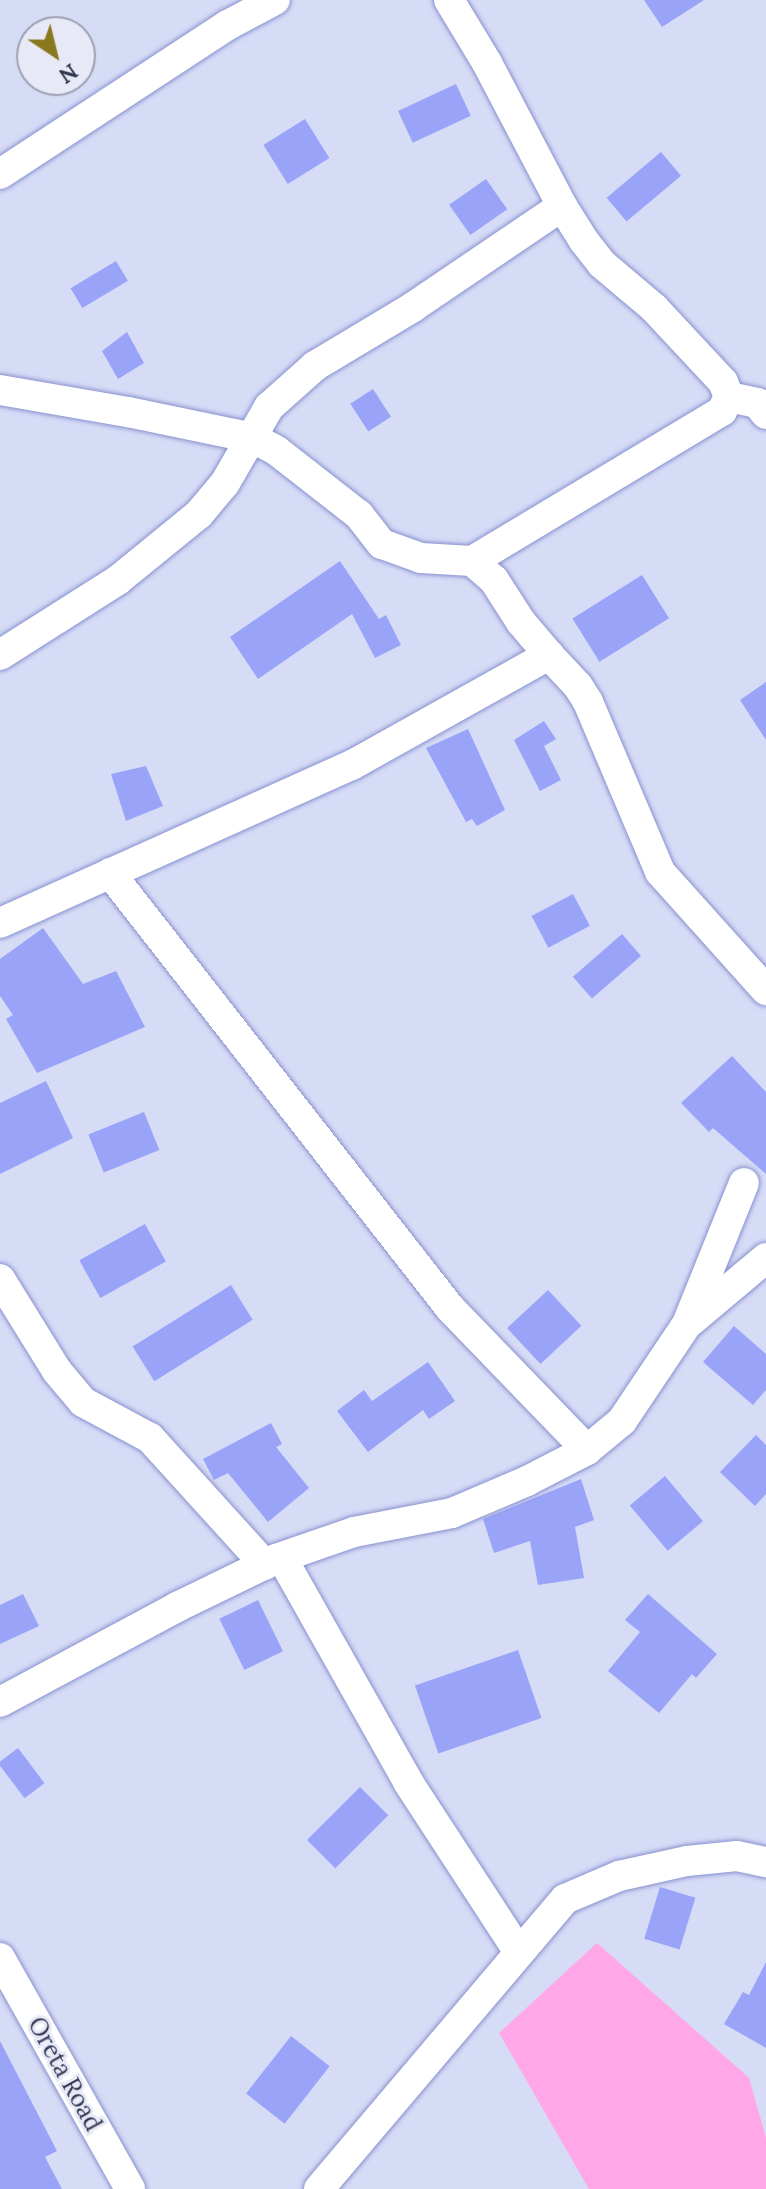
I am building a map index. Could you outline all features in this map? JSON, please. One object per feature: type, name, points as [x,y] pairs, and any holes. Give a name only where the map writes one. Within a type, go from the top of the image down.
[{"type":"street","points":[[0,174],[228,25],[275,0]]},
{"type":"street","points":[[0,390],[253,438],[277,451],[359,515],[382,544],[421,558],[472,561],[722,411],[729,397],[723,382],[654,308],[602,264],[562,206],[487,63],[449,0]]},
{"type":"street","points":[[0,655],[118,580],[165,545],[199,514],[225,483],[269,407],[315,366],[413,307],[562,206]]},
{"type":"street","points":[[729,397],[757,403],[766,414]]},
{"type":"street","points":[[472,561],[494,580],[521,622],[578,686],[588,702],[660,872],[766,990]]},
{"type":"street","points":[[0,923],[352,765],[549,655]]},
{"type":"street","points":[[110,873],[450,1308],[587,1450]]},
{"type":"street","points":[[0,1702],[177,1607],[273,1561],[354,1532],[452,1513],[527,1481],[587,1450],[622,1421],[687,1324],[744,1183]]},
{"type":"street","points":[[687,1324],[766,1258]]},
{"type":"street","points":[[0,1279],[57,1371],[83,1402],[150,1438],[273,1561],[408,1782],[518,1951]]},
{"type":"street","points":[[319,2189],[565,1899],[619,1876],[687,1861],[737,1856],[766,1862]]},
{"type":"street","name":"Oreta Road","points":[[0,1958],[9,1997],[130,2189]]},
{"type":"shaded area","points":[[597,1943],[749,2078],[766,2138],[766,2189],[589,2189],[499,2033]]},
{"type":"building","points":[[644,0],[704,0],[662,27]]},
{"type":"building","points":[[456,84],[471,116],[413,143],[398,111]]},
{"type":"building","points":[[305,119],[329,158],[288,184],[263,145]]},
{"type":"building","points":[[661,152],[681,176],[627,221],[607,198]]},
{"type":"building","points":[[486,179],[507,209],[470,235],[449,205]]},
{"type":"building","points":[[116,261],[128,281],[82,308],[71,288]]},
{"type":"building","points":[[127,332],[144,363],[118,379],[102,351]]},
{"type":"building","points":[[373,389],[391,417],[368,431],[350,404]]},
{"type":"building","points":[[340,561],[379,619],[386,615],[401,645],[375,658],[352,614],[258,679],[230,637]]},
{"type":"building","points":[[642,575],[669,618],[599,662],[572,618]]},
{"type":"building","points":[[766,682],[766,740],[740,700]]},
{"type":"building","points":[[544,721],[556,739],[544,746],[561,780],[540,791],[514,740]]},
{"type":"building","points":[[468,729],[505,810],[477,826],[472,819],[466,822],[426,748]]},
{"type":"building","points":[[146,766],[163,806],[126,821],[111,774]]},
{"type":"building","points":[[573,894],[590,926],[548,948],[532,916]]},
{"type":"building","points":[[43,928],[83,984],[116,971],[145,1027],[37,1073],[6,1019],[13,1015],[0,996],[0,959]]},
{"type":"building","points":[[622,934],[641,956],[592,999],[573,977]]},
{"type":"building","points":[[732,1056],[766,1092],[766,1174],[713,1128],[709,1132],[681,1103]]},
{"type":"building","points":[[46,1081],[73,1138],[0,1174],[0,1103]]},
{"type":"building","points":[[144,1112],[159,1150],[104,1172],[88,1134]]},
{"type":"building","points":[[145,1224],[166,1262],[100,1298],[79,1260]]},
{"type":"building","points":[[231,1285],[253,1320],[154,1381],[133,1346]]},
{"type":"building","points":[[548,1290],[581,1326],[540,1364],[507,1328]]},
{"type":"building","points":[[734,1326],[766,1354],[766,1390],[753,1405],[703,1362]]},
{"type":"building","points":[[428,1362],[455,1401],[429,1419],[423,1410],[368,1452],[337,1411],[364,1390],[372,1401]]},
{"type":"building","points":[[271,1423],[282,1444],[276,1447],[309,1488],[268,1522],[228,1473],[214,1480],[203,1459]]},
{"type":"building","points":[[756,1435],[766,1445],[766,1494],[755,1506],[720,1472]]},
{"type":"building","points":[[665,1476],[703,1521],[668,1551],[630,1506]]},
{"type":"building","points":[[581,1479],[594,1520],[575,1527],[584,1578],[538,1585],[530,1541],[494,1553],[483,1519]]},
{"type":"building","points":[[23,1594],[39,1626],[0,1644],[0,1605]]},
{"type":"building","points":[[648,1594],[717,1654],[696,1678],[692,1674],[659,1713],[608,1671],[640,1632],[625,1620]]},
{"type":"building","points":[[258,1600],[283,1651],[244,1670],[219,1619]]},
{"type":"building","points":[[518,1650],[541,1718],[438,1754],[415,1685]]},
{"type":"building","points":[[18,1748],[44,1783],[25,1798],[0,1766],[0,1762]]},
{"type":"building","points":[[360,1787],[388,1815],[335,1868],[307,1840]]},
{"type":"building","points":[[660,1887],[695,1898],[680,1949],[644,1939]]},
{"type":"building","points":[[766,1962],[766,2048],[724,2024],[743,1992],[749,1995]]},
{"type":"building","points":[[291,2036],[330,2066],[285,2124],[246,2094]]},
{"type":"building","points":[[0,2041],[57,2151],[45,2157],[62,2189],[0,2189]]}]
